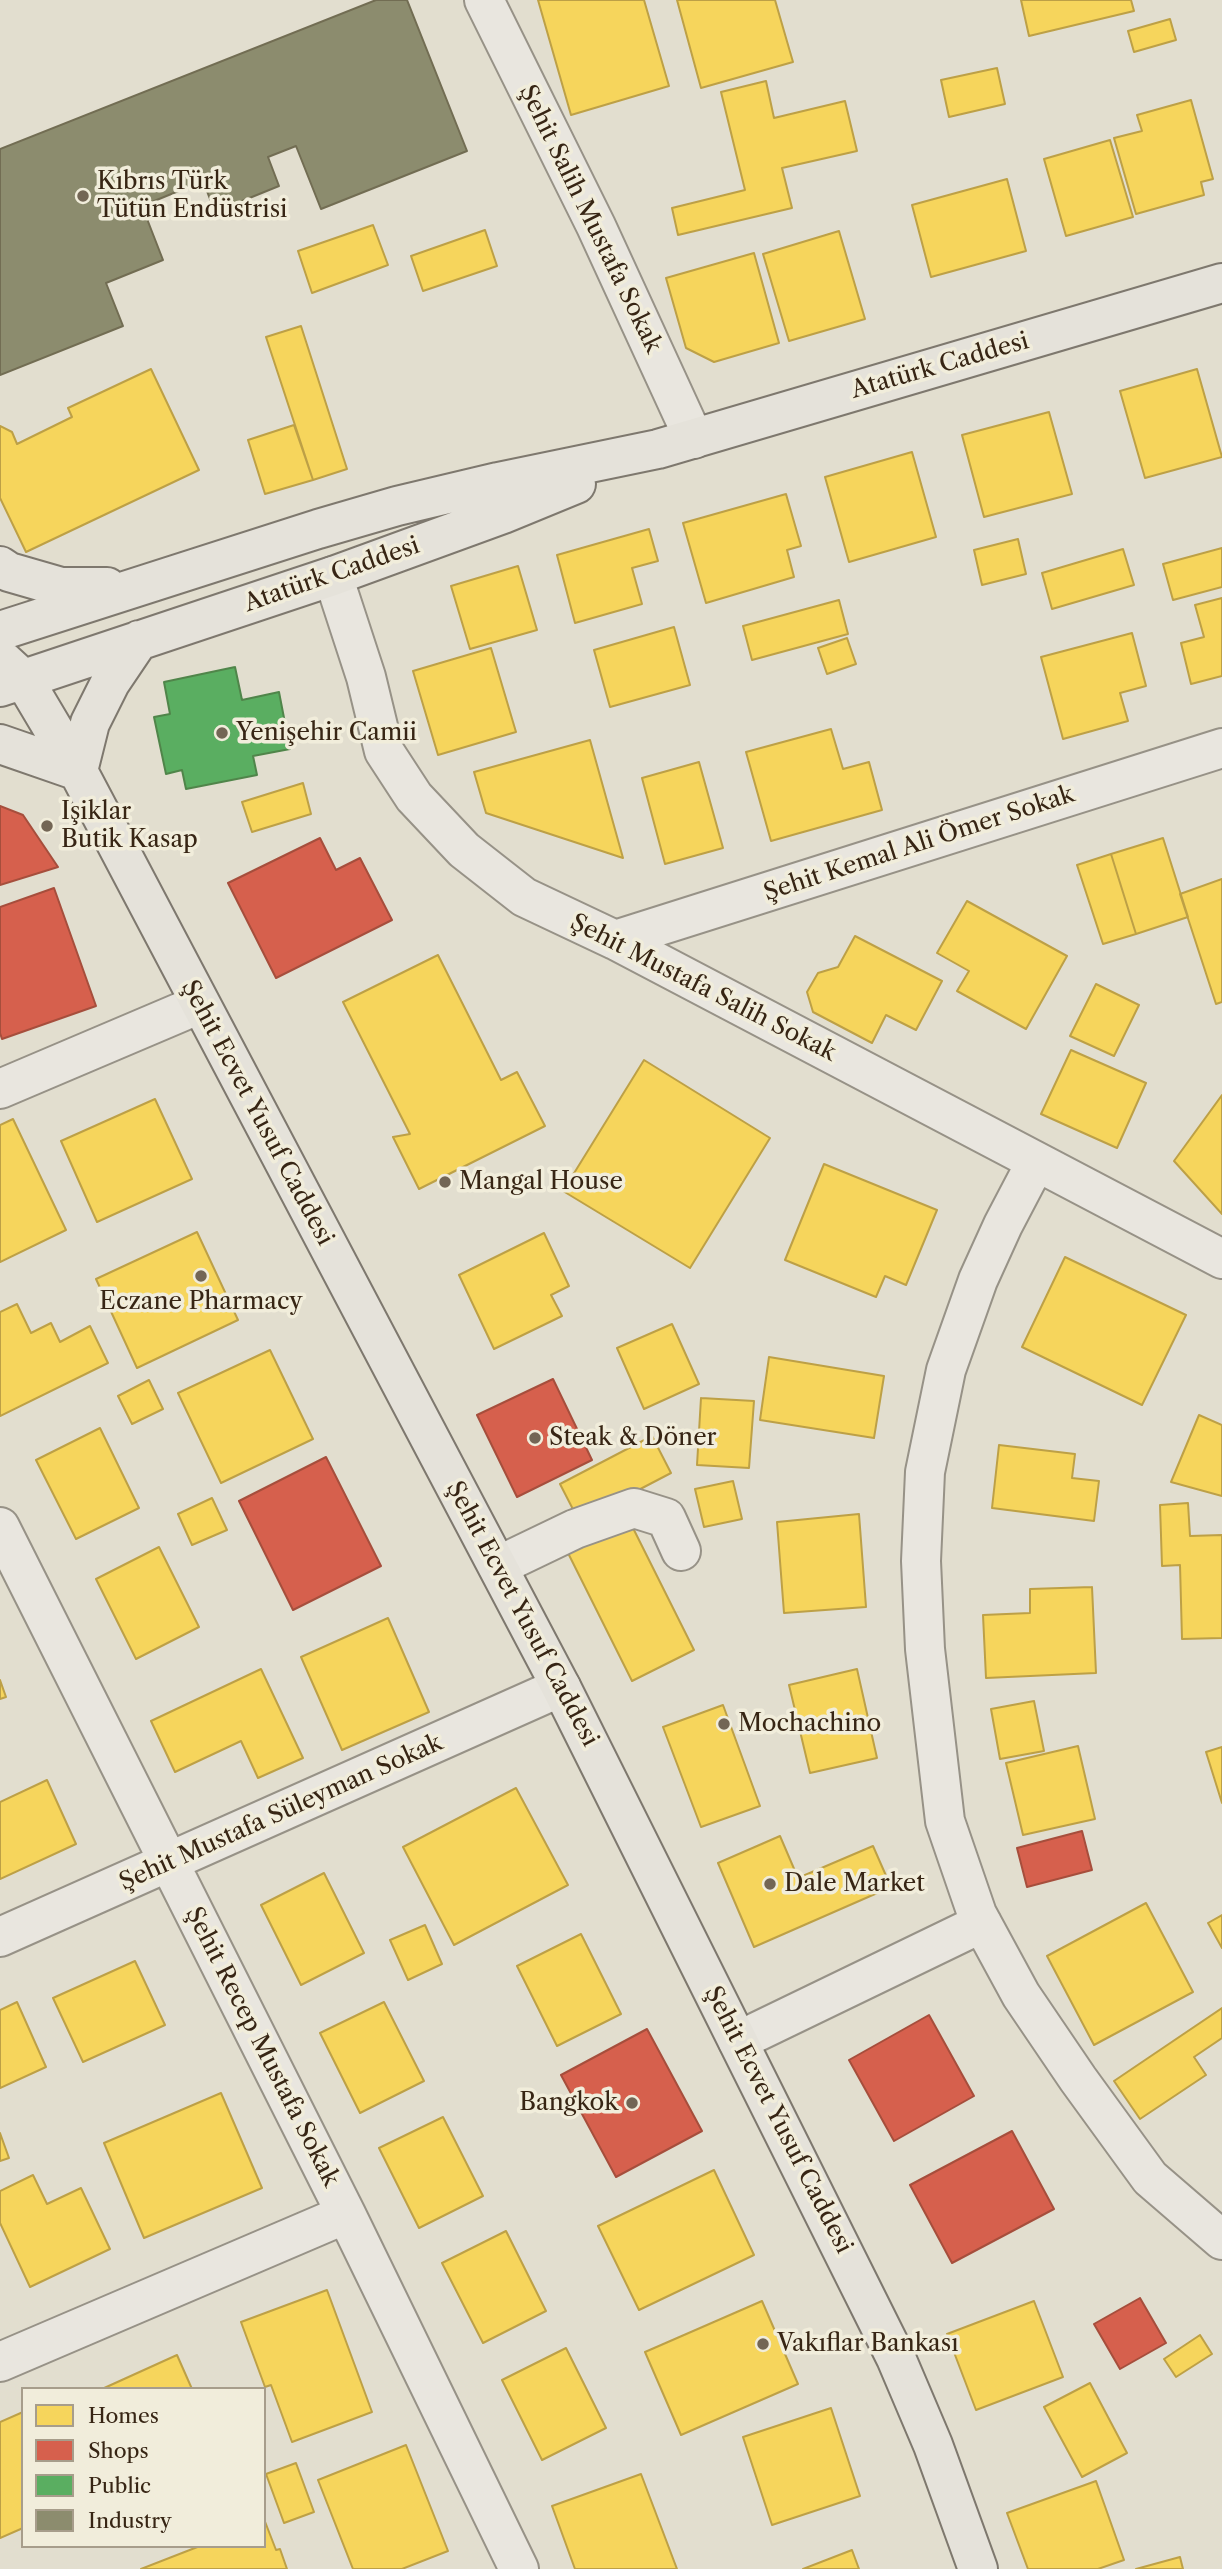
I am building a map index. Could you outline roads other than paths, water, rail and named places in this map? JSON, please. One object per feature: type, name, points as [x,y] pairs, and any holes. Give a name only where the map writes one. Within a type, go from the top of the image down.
[{"type":"main road","name":"Atatürk Caddesi","points":[[7,647],[141,587],[318,529],[397,506],[498,482],[676,444],[1222,283]]},
{"type":"main road","name":"Atatürk Caddesi","points":[[7,647],[139,640],[333,576],[503,514],[676,444]]},
{"type":"main road","points":[[0,566],[9,572],[61,587],[141,587]]},
{"type":"main road","points":[[0,744],[78,771],[90,723],[110,683],[139,640]]},
{"type":"main road","name":"Şehit Ecvet Yusuf Caddesi","points":[[7,647],[78,771],[561,1687],[896,2358],[933,2445],[978,2569]]},
{"type":"street","name":"Şehit Salih Mustafa Sokak","points":[[484,0],[596,226],[676,444]]},
{"type":"street","name":"Şehit Mustafa Salih Sokak","points":[[333,576],[366,677],[384,751],[414,797],[464,850],[524,897],[615,940],[1222,1259]]},
{"type":"street","name":"Şehit Kemal Ali Ömer Sokak","points":[[615,940],[1222,748]]},
{"type":"street","points":[[0,1089],[200,1004]]},
{"type":"street","points":[[1037,1162],[1003,1225],[978,1280],[946,1370],[925,1472],[921,1561],[925,1649],[945,1821],[982,1923],[1021,1995],[1150,2178],[1222,2241]]},
{"type":"street","points":[[498,1566],[575,1529],[634,1508],[666,1518],[681,1551]]},
{"type":"street","name":"Şehit Recep Mustafa Sokak","points":[[0,1527],[346,2214],[517,2568]]},
{"type":"street","name":"Şehit Mustafa Süleyman Sokak","points":[[0,1937],[561,1687]]},
{"type":"street","points":[[738,2041],[982,1923]]},
{"type":"street","points":[[0,2361],[346,2214]]},
{"type":"place","name":"Kıbrıs Türk Tütün Endüstrisi","points":[[83,196]]},
{"type":"place","name":"Yenişehir Camii","points":[[222,733]]},
{"type":"place","name":"Işiklar Butik Kasap","points":[[47,826]]},
{"type":"place","name":"Mangal House","points":[[445,1182]]},
{"type":"place","name":"Eczane Pharmacy","points":[[201,1276]]},
{"type":"place","name":"Steak & Döner","points":[[535,1438]]},
{"type":"place","name":"Mochachino","points":[[724,1724]]},
{"type":"place","name":"Dale Market","points":[[770,1884]]},
{"type":"place","name":"Bangkok","points":[[632,2103]]},
{"type":"place","name":"Vakıflar Bankası","points":[[763,2344]]}]
